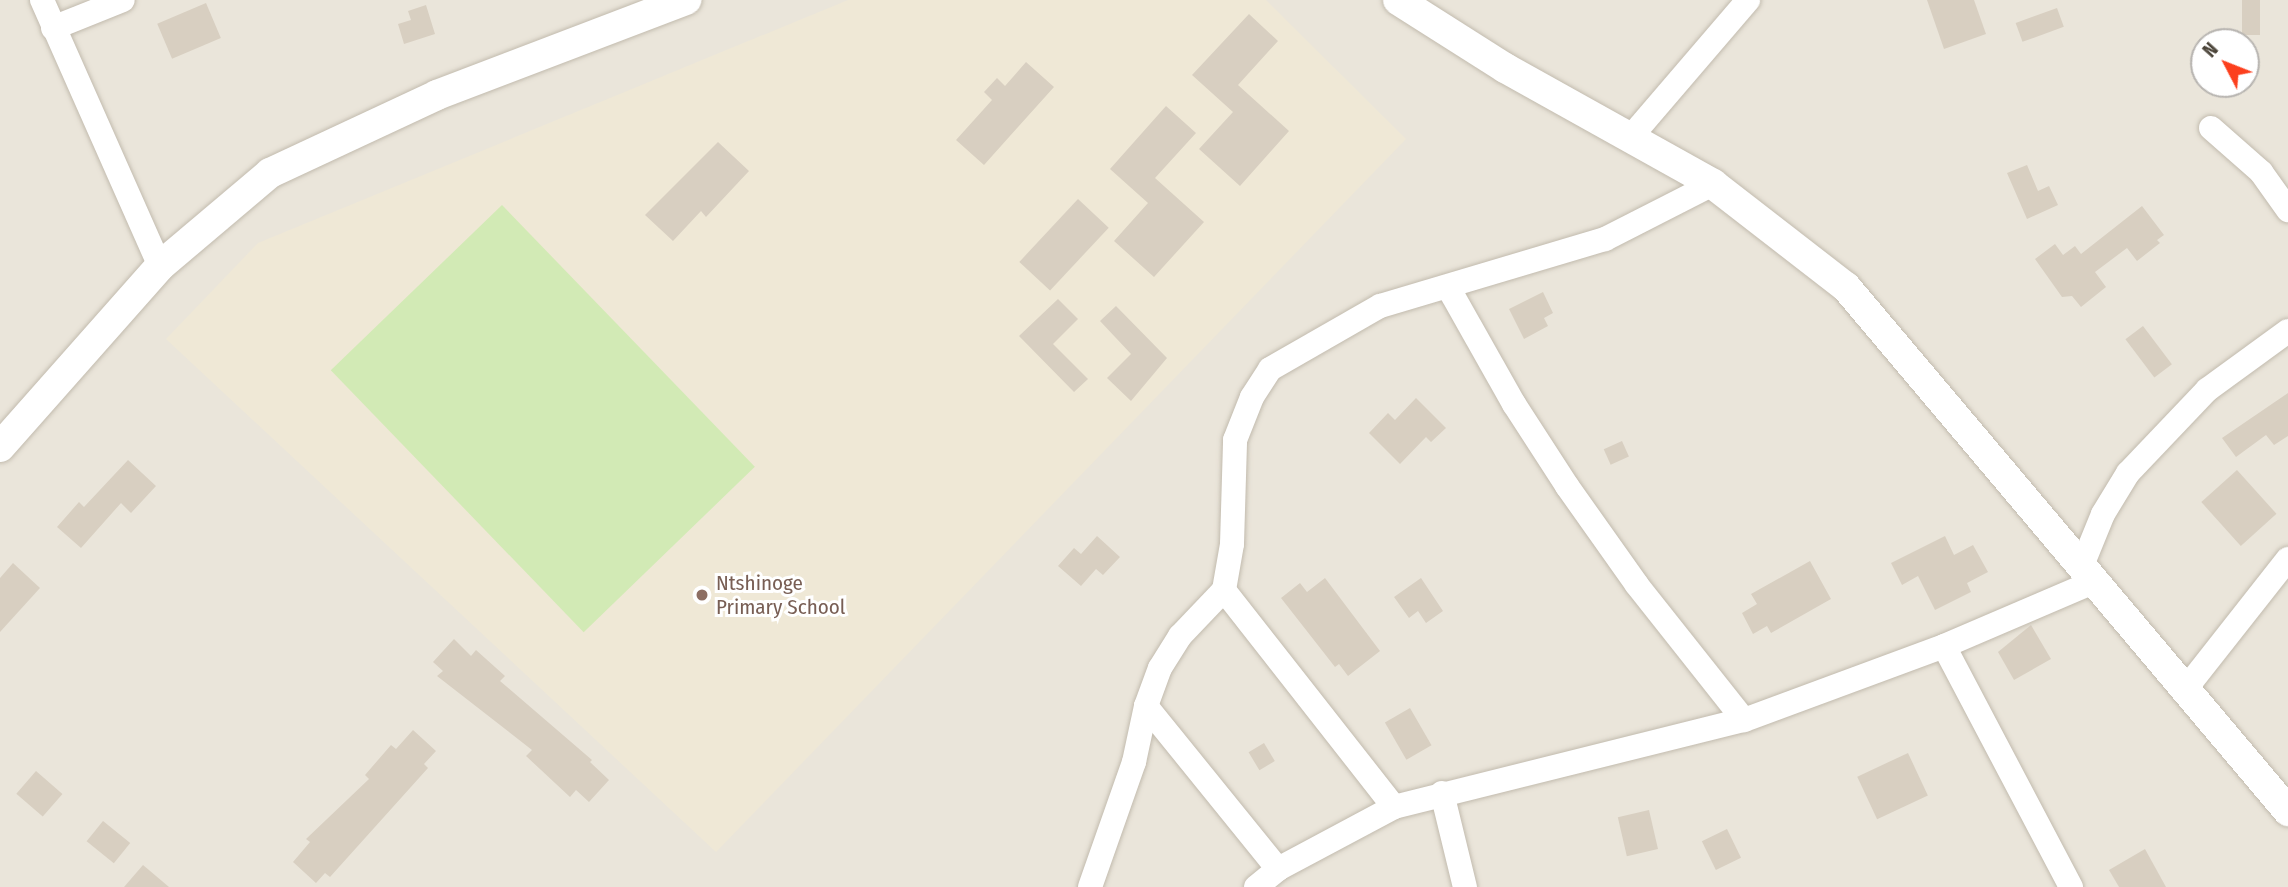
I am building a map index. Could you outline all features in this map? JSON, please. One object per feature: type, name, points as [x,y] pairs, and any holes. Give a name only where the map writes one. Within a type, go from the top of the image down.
[{"type":"street","points":[[41,0],[160,266]]},
{"type":"street","points":[[53,28],[122,0]]},
{"type":"street","points":[[0,447],[160,266],[270,173],[437,95],[686,0]]},
{"type":"street","points":[[1398,0],[1505,68],[1713,184],[1846,287],[2184,691],[2288,811]]},
{"type":"street","points":[[1629,139],[1748,0]]},
{"type":"street","points":[[2211,128],[2261,172],[2288,210]]},
{"type":"street","points":[[1090,887],[1134,762],[1146,706],[1160,668],[1180,636],[1224,590],[1232,544],[1236,440],[1252,397],[1270,369],[1380,306],[1605,239],[1713,184]]},
{"type":"street","points":[[1448,287],[1514,404],[1567,486],[1637,585],[1744,720]]},
{"type":"street","points":[[1256,887],[1278,869],[1394,807],[1744,720],[1944,646],[2087,575],[2103,514],[2127,473],[2207,390],[2288,331]]},
{"type":"street","points":[[2184,691],[2288,559]]},
{"type":"street","points":[[1224,590],[1394,807]]},
{"type":"street","points":[[1944,646],[2071,887]]},
{"type":"street","points":[[1146,706],[1278,869]]},
{"type":"street","points":[[1442,793],[1465,887]]},
{"type":"shaded area","points":[[0,0],[2288,0],[2288,887],[0,887]]},
{"type":"shaded area","name":"Ntshinoge Primary School","points":[[848,0],[1266,0],[1406,139],[716,852],[166,339],[258,243]]},
{"type":"green space","points":[[502,205],[755,467],[584,632],[331,370]]},
{"type":"building","points":[[1927,0],[1974,0],[1986,34],[1944,49]]},
{"type":"building","points":[[2242,0],[2260,0],[2260,28],[2242,28]]},
{"type":"building","points":[[206,3],[221,38],[172,59],[157,24]]},
{"type":"building","points":[[426,5],[435,34],[404,44],[398,24],[411,20],[408,11]]},
{"type":"building","points":[[2057,8],[2064,27],[2022,42],[2016,23]]},
{"type":"building","points":[[1249,14],[1278,41],[1238,85],[1289,131],[1240,186],[1199,149],[1233,112],[1192,75]]},
{"type":"building","points":[[1026,62],[1054,87],[984,165],[956,140],[992,100],[984,92],[997,78],[1005,86]]},
{"type":"building","points":[[1166,106],[1196,133],[1155,178],[1204,222],[1154,277],[1114,241],[1148,203],[1110,169]]},
{"type":"building","points":[[718,142],[749,171],[706,217],[701,211],[673,241],[645,215]]},
{"type":"building","points":[[2027,165],[2038,191],[2049,186],[2058,205],[2027,219],[2007,173]]},
{"type":"building","points":[[1078,199],[1109,228],[1050,291],[1019,262]]},
{"type":"building","points":[[2142,206],[2164,235],[2157,240],[2160,243],[2137,261],[2127,248],[2095,272],[2106,287],[2081,307],[2072,296],[2062,297],[2035,259],[2055,244],[2063,255],[2075,246],[2081,254]]},
{"type":"building","points":[[1543,292],[1553,313],[1544,318],[1548,326],[1524,339],[1509,309]]},
{"type":"building","points":[[1058,299],[1078,319],[1053,344],[1088,379],[1074,392],[1019,336]]},
{"type":"building","points":[[1116,306],[1167,358],[1131,401],[1107,378],[1131,354],[1100,321]]},
{"type":"building","points":[[2143,326],[2172,364],[2154,378],[2125,339]]},
{"type":"building","points":[[2288,393],[2288,436],[2274,445],[2266,435],[2236,457],[2222,438]]},
{"type":"building","points":[[1416,398],[1446,428],[1431,442],[1426,437],[1400,464],[1369,433],[1388,413],[1395,420]]},
{"type":"building","points":[[1622,441],[1629,457],[1611,465],[1604,449]]},
{"type":"building","points":[[128,460],[156,486],[131,513],[121,503],[81,548],[57,527],[79,502],[84,507]]},
{"type":"building","points":[[2237,470],[2276,514],[2241,546],[2201,502]]},
{"type":"building","points":[[1097,536],[1120,557],[1103,575],[1096,569],[1081,586],[1058,566],[1074,548],[1081,554]]},
{"type":"building","points":[[1945,536],[1954,555],[1973,545],[1988,572],[1967,583],[1971,592],[1935,610],[1918,576],[1902,585],[1891,563]]},
{"type":"building","points":[[1810,561],[1831,599],[1771,633],[1767,626],[1753,634],[1742,613],[1757,604],[1751,594]]},
{"type":"building","points":[[13,563],[40,588],[0,632],[0,578]]},
{"type":"building","points":[[1325,578],[1380,651],[1348,676],[1339,664],[1335,667],[1281,598],[1300,583],[1307,592]]},
{"type":"building","points":[[1421,578],[1443,611],[1426,623],[1418,611],[1409,618],[1394,597]]},
{"type":"building","points":[[2031,625],[2051,659],[2014,680],[1998,652]]},
{"type":"building","points":[[454,639],[471,656],[476,650],[505,676],[500,681],[592,760],[590,762],[609,780],[589,802],[576,790],[570,797],[526,756],[532,750],[437,676],[443,671],[433,662]]},
{"type":"building","points":[[1410,708],[1432,745],[1406,760],[1385,722]]},
{"type":"building","points":[[413,730],[436,751],[424,764],[428,768],[330,877],[325,873],[316,883],[293,862],[310,842],[306,839],[369,779],[365,775],[391,745],[396,749]]},
{"type":"building","points":[[1264,743],[1275,761],[1259,770],[1249,752]]},
{"type":"building","points":[[1908,753],[1928,796],[1877,819],[1857,777]]},
{"type":"building","points":[[36,771],[62,794],[43,817],[16,794]]},
{"type":"building","points":[[1649,810],[1658,849],[1627,856],[1618,817]]},
{"type":"building","points":[[103,821],[130,843],[114,863],[87,841]]},
{"type":"building","points":[[1727,829],[1741,858],[1716,870],[1702,841]]},
{"type":"building","points":[[2145,849],[2166,887],[2119,887],[2109,870]]},
{"type":"building","points":[[143,865],[169,887],[124,887]]},
{"type":"place","name":"Ntshinoge Primary School","points":[[702,595]]}]
